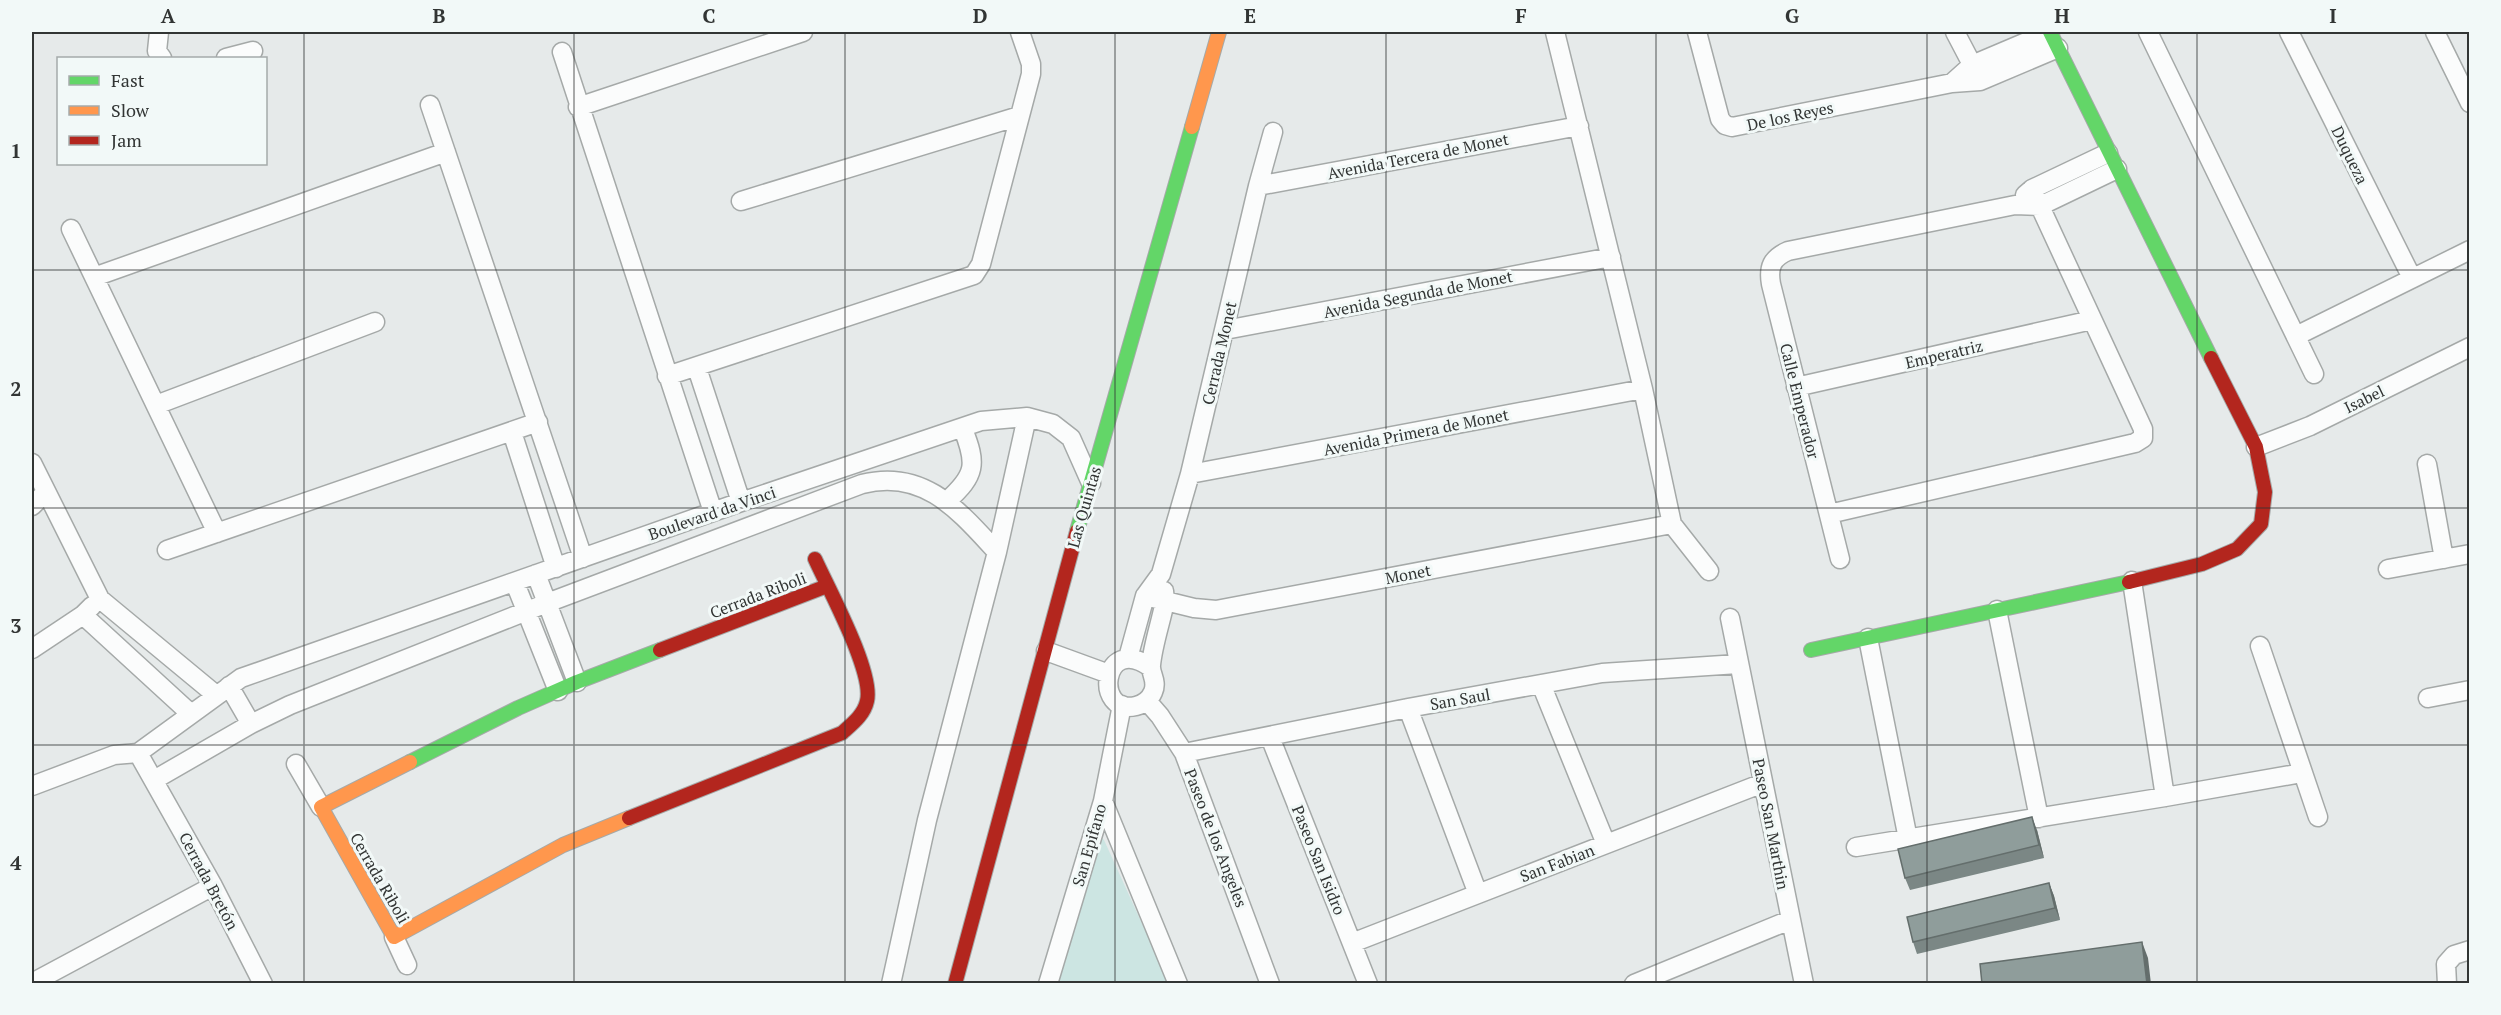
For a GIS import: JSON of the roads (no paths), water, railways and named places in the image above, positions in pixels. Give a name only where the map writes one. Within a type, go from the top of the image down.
[{"type":"street","points":[[159,32],[157,51],[161,57]]},
{"type":"street","points":[[578,107],[803,32]]},
{"type":"street","points":[[667,376],[698,368],[974,274],[981,264],[1032,70],[1020,32]]},
{"type":"street","name":"Las Quintas","points":[[955,984],[1091,483],[1219,32]]},
{"type":"street","points":[[1555,32],[1643,389],[1672,524],[1709,571]]},
{"type":"street","name":"De los Reyes","points":[[1697,32],[1720,119],[1725,125],[1732,127],[1952,83],[2052,37]]},
{"type":"street","points":[[1955,32],[1976,73]]},
{"type":"street","points":[[2148,32],[2314,374]]},
{"type":"street","name":"Duqueza","points":[[2289,32],[2412,278]]},
{"type":"street","points":[[2435,32],[2469,103]]},
{"type":"street","points":[[1811,650],[2202,564],[2237,549],[2261,524],[2265,492],[2256,447],[2052,37]]},
{"type":"street","points":[[230,57],[253,51]]},
{"type":"street","points":[[562,52],[578,107],[713,512]]},
{"type":"street","points":[[430,105],[583,558]]},
{"type":"street","points":[[741,201],[1019,116]]},
{"type":"street","name":"Avenida Tercera de Monet","points":[[1258,186],[1579,126]]},
{"type":"street","name":"Cerrada Monet","points":[[1161,574],[1190,474],[1258,186],[1273,132]]},
{"type":"street","points":[[94,277],[446,152]]},
{"type":"street","points":[[2015,205],[2032,189],[2112,161]]},
{"type":"street","points":[[2015,205],[2040,206],[2112,161]]},
{"type":"street","points":[[1829,514],[2140,442],[2143,438],[2142,429],[2032,189]]},
{"type":"street","name":"Calle Emperador","points":[[1840,559],[1769,271],[1772,262],[1779,254],[1788,250],[2015,205]]},
{"type":"street","points":[[71,229],[218,533]]},
{"type":"street","points":[[2296,336],[2469,250]]},
{"type":"street","name":"Avenida Segunda de Monet","points":[[1225,330],[1611,257]]},
{"type":"street","name":"Emperatriz","points":[[1796,387],[2092,320]]},
{"type":"street","points":[[156,405],[375,322]]},
{"type":"street","name":"Isabel","points":[[2256,447],[2310,426],[2469,347]]},
{"type":"street","points":[[698,368],[741,502]]},
{"type":"street","name":"Avenida Primera de Monet","points":[[1190,474],[1643,389]]},
{"type":"street","points":[[891,984],[930,808],[997,552],[1035,418],[1063,430],[1071,438],[1091,483]]},
{"type":"street","name":"Boulevard da Vinci","points":[[138,753],[223,691],[269,668],[741,502],[963,429],[981,421],[1035,418]]},
{"type":"street","points":[[167,550],[538,422]]},
{"type":"street","points":[[947,501],[970,477],[973,466],[972,453],[963,429]]},
{"type":"street","points":[[512,432],[556,568]]},
{"type":"street","points":[[899,450],[901,480],[927,489],[947,501],[997,552]]},
{"type":"street","points":[[32,463],[100,598],[223,691],[251,724]]},
{"type":"street","points":[[2427,464],[2444,559]]},
{"type":"street","name":"Boulevard da Vinci","points":[[154,780],[251,724],[290,705],[526,611],[862,484],[874,480],[901,480]]},
{"type":"street","points":[[32,506],[46,492]]},
{"type":"street","name":"Monet","points":[[1144,596],[1205,610],[1216,610],[1672,524]]},
{"type":"street","points":[[2388,569],[2469,554]]},
{"type":"street","name":"Cerrada Riboli","points":[[815,559],[860,660],[867,685],[868,698],[855,723],[842,733],[563,845],[394,937],[321,807],[518,708],[577,682],[827,586]]},
{"type":"street","points":[[536,574],[577,682]]},
{"type":"street","points":[[1128,658],[1144,596],[1161,574]]},
{"type":"street","points":[[1150,668],[1165,602],[1161,574]]},
{"type":"street","points":[[2132,581],[2165,798]]},
{"type":"street","points":[[515,583],[558,691]]},
{"type":"street","points":[[32,648],[83,615],[100,598]]},
{"type":"street","points":[[1997,610],[2039,818]]},
{"type":"street","points":[[83,615],[191,714]]},
{"type":"street","name":"Paseo San Marthin","points":[[1730,618],[1804,984]]},
{"type":"street","points":[[1868,638],[1908,839]]},
{"type":"street","points":[[2260,646],[2319,817]]},
{"type":"street","points":[[1046,651],[1108,674]]},
{"type":"street","points":[[1128,658],[1140,660],[1150,668],[1155,679],[1154,690],[1147,701],[1136,706],[1122,705],[1112,698],[1107,686],[1108,674],[1116,663],[1128,658]]},
{"type":"street","name":"San Saul","points":[[1184,753],[1408,708],[1602,673],[1738,664]]},
{"type":"street","points":[[1541,684],[1606,844]]},
{"type":"street","points":[[2428,699],[2469,690]]},
{"type":"street","name":"Paseo de los Angeles","points":[[1147,701],[1160,716],[1184,753],[1270,984]]},
{"type":"street","name":"San Epifano","points":[[1048,984],[1103,801],[1122,705]]},
{"type":"street","points":[[1408,708],[1478,894]]},
{"type":"street","name":"Paseo San Isidro","points":[[1270,737],[1368,984]]},
{"type":"street","points":[[32,786],[114,755],[138,753]]},
{"type":"street","name":"Cerrada Bretón","points":[[138,753],[213,886],[263,984]]},
{"type":"street","points":[[296,764],[321,807]]},
{"type":"street","points":[[1856,847],[2165,798],[2302,773]]},
{"type":"street","name":"San Fabian","points":[[1352,943],[1763,783]]},
{"type":"street","points":[[1103,801],[1178,984]]},
{"type":"street","points":[[32,983],[213,886]]},
{"type":"street","points":[[1634,984],[1790,920]]},
{"type":"street","points":[[394,937],[407,965]]},
{"type":"street","points":[[2447,984],[2446,964],[2454,955],[2465,951]]}]
